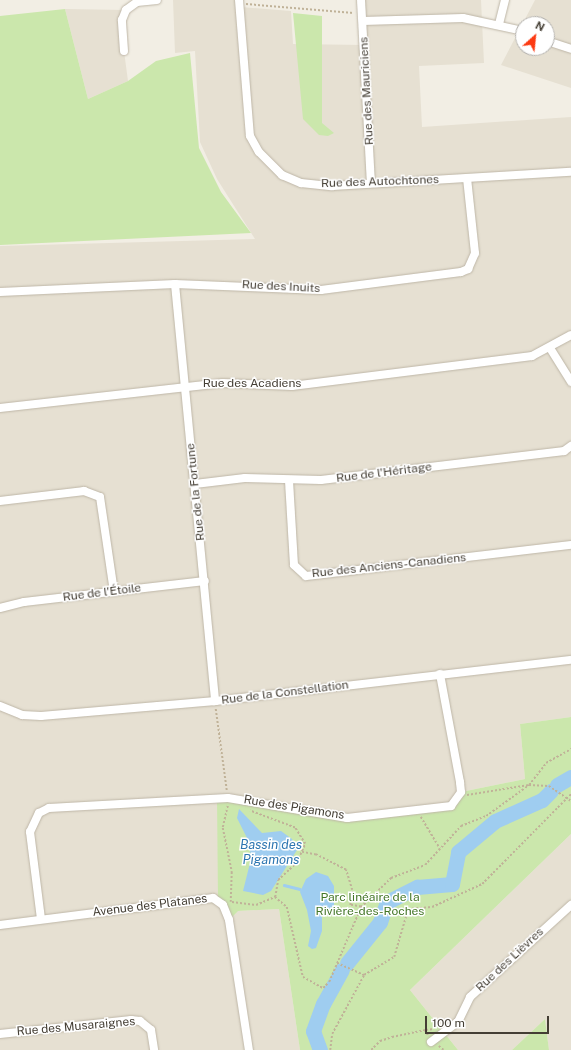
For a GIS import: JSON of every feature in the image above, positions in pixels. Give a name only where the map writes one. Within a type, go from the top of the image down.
[{"type":"street","points":[[124,51],[122,20],[126,10],[138,2],[157,0]]},
{"type":"street","name":"Rue des Autochtones","points":[[241,0],[247,120],[259,152],[282,175],[301,183],[332,186],[571,172]]},
{"type":"street","name":"Rue des Mauriciens","points":[[361,0],[371,183]]},
{"type":"street","points":[[499,24],[505,0]]},
{"type":"street","points":[[363,21],[437,17],[499,24],[515,29]]},
{"type":"street","points":[[555,43],[571,50]]},
{"type":"street","name":"Rue des Inuits","points":[[0,292],[175,284],[321,290],[461,272],[468,269],[475,254],[467,178]]},
{"type":"street","name":"Rue de la Fortune","points":[[175,284],[205,581],[215,701]]},
{"type":"street","name":"Rue des Acadiens","points":[[0,408],[223,382],[292,386],[532,356],[550,348],[571,335]]},
{"type":"street","points":[[550,348],[571,382]]},
{"type":"street","name":"Rue de l'Héritage","points":[[195,484],[245,478],[289,482],[556,452],[571,446]]},
{"type":"street","name":"Rue des Anciens-Canadiens","points":[[289,482],[294,564],[306,576],[571,545]]},
{"type":"street","points":[[0,501],[74,492],[100,497],[114,592]]},
{"type":"street","name":"Rue de l'Étoile","points":[[0,608],[205,581]]},
{"type":"street","name":"Rue de la Constellation","points":[[0,706],[22,715],[41,716],[215,701],[571,660]]},
{"type":"street","points":[[440,674],[460,782],[459,795]]},
{"type":"street","name":"Rue des Pigamons","points":[[41,919],[30,832],[39,814],[49,808],[228,798],[347,818],[451,806],[459,795]]},
{"type":"street","name":"Avenue des Platanes","points":[[0,925],[204,898],[227,903],[249,1050]]},
{"type":"street","name":"Rue des Lièvres","points":[[432,1042],[458,1022],[470,997],[571,905]]},
{"type":"street","name":"Rue des Musaraignes","points":[[0,1034],[132,1020],[140,1021],[151,1030],[154,1050]]},
{"type":"path","points":[[241,0],[246,4],[353,13],[363,21]]},
{"type":"path","points":[[215,701],[228,798],[223,828],[232,872],[227,903],[239,906],[256,905],[275,897]]},
{"type":"path","points":[[275,897],[288,907],[306,980],[323,988],[337,963],[361,907],[391,878],[425,865],[461,826],[486,816],[529,785],[546,763],[571,748]]},
{"type":"path","points":[[459,795],[479,795],[529,785],[549,786],[571,801]]},
{"type":"path","points":[[330,1050],[332,1034],[364,975],[394,957],[408,910],[432,907],[482,884],[565,796],[571,794]]},
{"type":"path","points":[[241,799],[242,805],[252,812],[295,828],[303,836],[302,852],[278,880],[275,897]]},
{"type":"path","points":[[418,810],[440,849]]},
{"type":"path","points":[[302,852],[316,855],[346,870],[352,890],[350,905],[361,907]]},
{"type":"path","points":[[337,963],[364,975]]},
{"type":"path","points":[[371,1050],[380,1041],[425,1030],[432,1042],[444,1050]]},
{"type":"shaded area","points":[[173,0],[239,0],[240,7],[291,11],[293,44],[364,45],[361,0],[481,0],[484,63],[419,66],[422,127],[571,117],[571,717],[520,724],[525,779],[461,792],[456,800],[238,911],[279,909],[300,1050],[0,1050],[0,246],[255,239],[217,179],[200,142],[195,51],[175,53]]},
{"type":"shaded area","points":[[535,0],[571,0],[571,88],[501,65],[515,38],[515,56],[555,56],[555,16],[527,16]]},
{"type":"shaded area","points":[[65,9],[126,10],[124,51],[128,81],[88,99]]},
{"type":"shaded area","points":[[571,834],[571,1050],[549,1050],[545,1019],[512,1050],[458,1050],[410,990]]},
{"type":"green space","points":[[65,9],[88,99],[128,81],[156,61],[190,53],[199,148],[221,192],[251,233],[0,245],[0,16]]},
{"type":"green space","points":[[293,13],[322,16],[322,123],[334,133],[328,136],[319,135],[303,119]]},
{"type":"green space","name":"Parc linéaire de la Rivière-des-Roches","points":[[571,717],[571,834],[410,990],[458,1050],[300,1050],[279,909],[238,911],[229,920],[218,900],[217,798],[347,818],[444,807],[461,792],[525,779],[520,724]]},
{"type":"green space","points":[[545,1019],[549,1050],[512,1050]]},
{"type":"water","name":"Bassin des Pigamons","points":[[239,809],[262,833],[281,831],[292,839],[297,850],[271,891],[263,895],[243,891],[251,859],[249,842],[237,818]]},
{"type":"water","points":[[316,872],[328,876],[334,886],[334,906],[322,913],[322,931],[316,948],[312,949],[308,946],[311,931],[307,910],[300,892],[306,879]]},
{"type":"waterway","points":[[557,785],[571,777]]},
{"type":"waterway","points":[[347,963],[380,922],[387,902],[417,887],[452,884],[458,852],[495,821],[542,800],[551,791]]},
{"type":"waterway","points":[[284,885],[300,889]]},
{"type":"waterway","points":[[320,1050],[313,1031],[323,1004],[342,970]]}]
